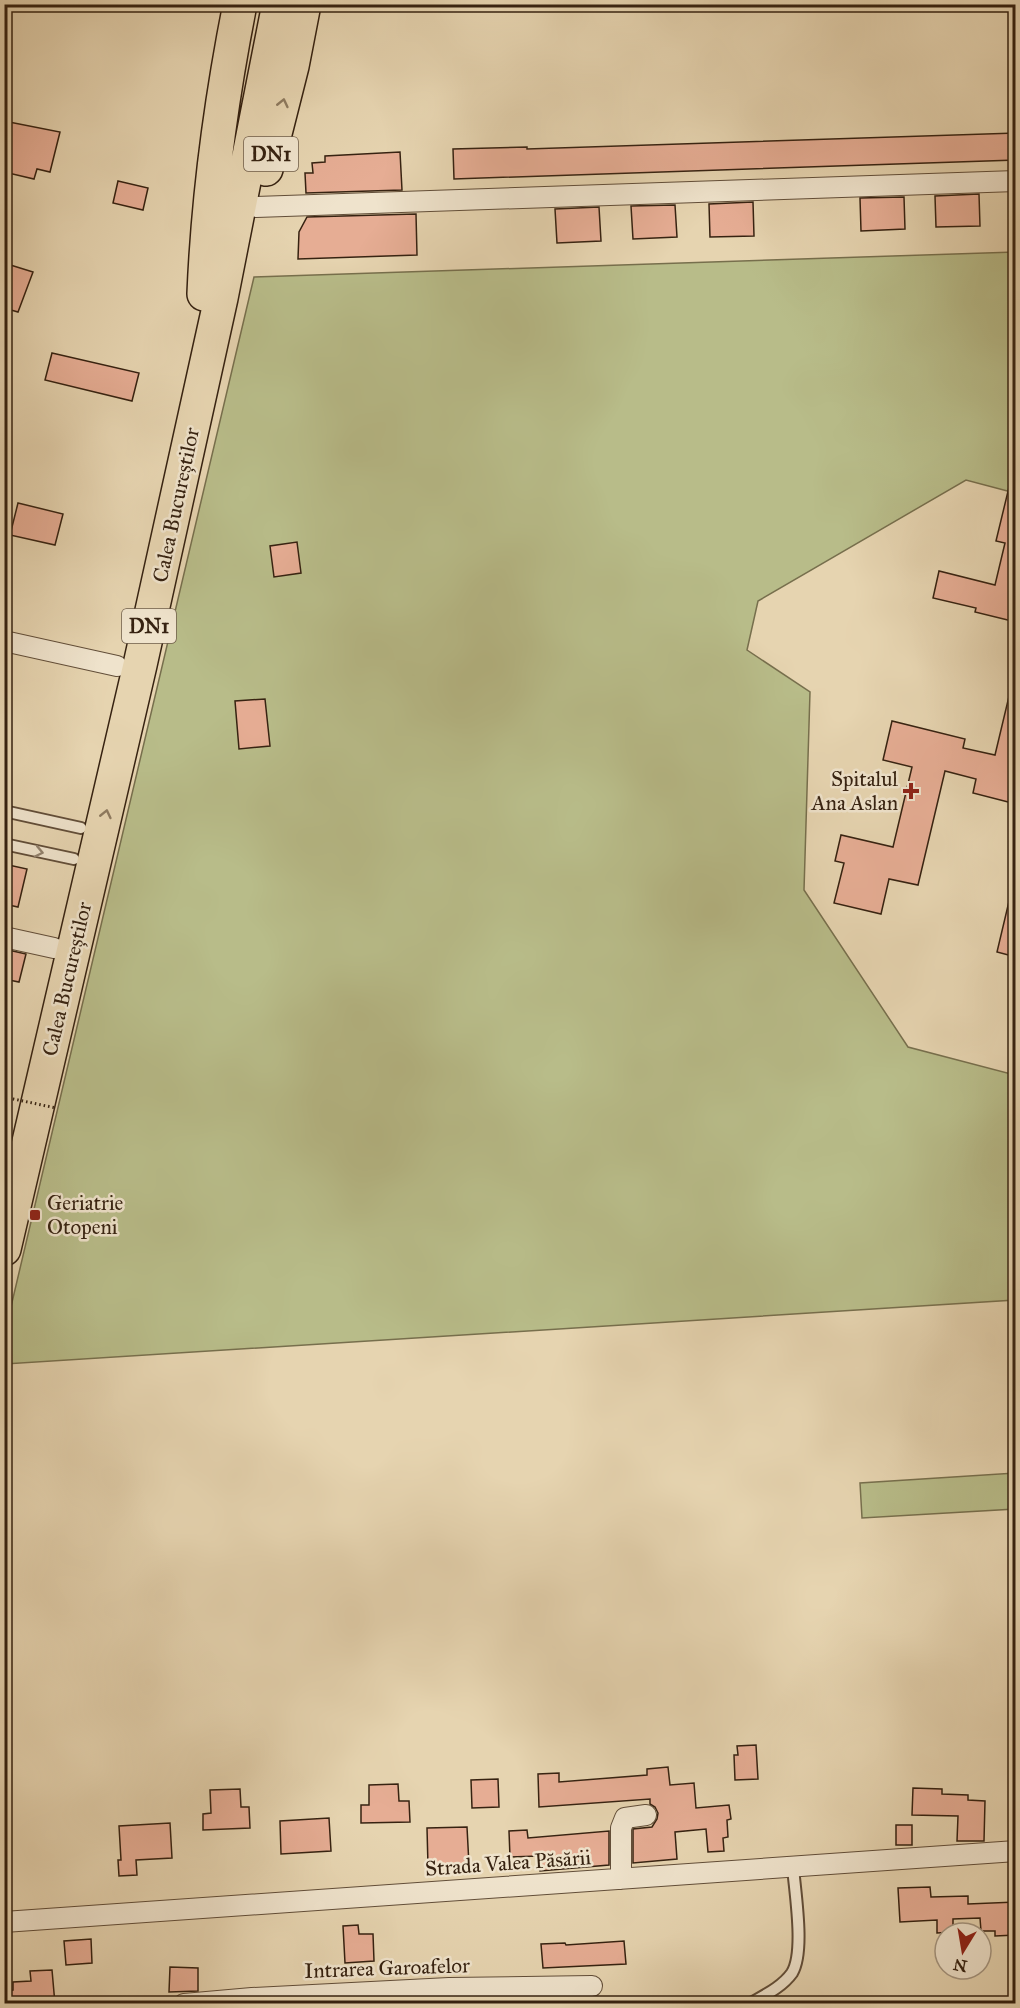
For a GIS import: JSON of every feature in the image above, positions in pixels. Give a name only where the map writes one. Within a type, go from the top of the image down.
[{"type":"highway","name":"DN1","points":[[213,296],[256,207],[276,133],[304,4]]},
{"type":"highway","name":"Calea Bucureștilor","points":[[4,1250],[138,676],[213,296],[261,12]]},
{"type":"highway","name":"Calea Bucureștilor","points":[[4,1167],[117,666],[213,296]]},
{"type":"street","points":[[256,207],[1016,181]]},
{"type":"street","points":[[4,641],[117,666]]},
{"type":"street","points":[[4,937],[54,948]]},
{"type":"street","points":[[621,1879],[621,1828],[625,1818],[646,1815]]},
{"type":"street","name":"Strada Valea Păsării","points":[[4,1922],[1016,1851]]},
{"type":"street","name":"Intrarea Garoafelor","points":[[184,2004],[252,1998],[437,1989],[592,1986]]},
{"type":"lane","points":[[4,811],[81,828]]},
{"type":"lane","points":[[4,844],[74,859]]},
{"type":"lane","points":[[751,2003],[777,1988],[792,1972],[799,1952],[793,1867]]},
{"type":"path","points":[[4,1097],[56,1108]]},
{"type":"green space","points":[[1015,252],[1015,493],[966,480],[758,601],[747,650],[810,692],[804,890],[908,1047],[1015,1075],[1015,1300],[5,1364],[5,1332],[254,277]]},
{"type":"green space","points":[[1015,1473],[1015,1509],[862,1518],[860,1483]]},
{"type":"building","points":[[4,121],[60,132],[50,172],[37,169],[34,179],[4,172]]},
{"type":"building","points":[[1016,133],[1016,160],[454,179],[453,149],[527,147],[527,149]]},
{"type":"building","points":[[400,152],[402,190],[306,193],[305,173],[313,173],[312,163],[325,162],[325,156]]},
{"type":"building","points":[[118,181],[148,188],[143,210],[113,203]]},
{"type":"building","points":[[979,194],[980,226],[936,227],[935,196]]},
{"type":"building","points":[[904,197],[905,229],[861,231],[860,198]]},
{"type":"building","points":[[753,202],[754,236],[710,237],[709,204]]},
{"type":"building","points":[[675,205],[677,237],[633,239],[631,206]]},
{"type":"building","points":[[599,207],[601,241],[557,243],[555,209]]},
{"type":"building","points":[[416,214],[417,255],[298,259],[299,232],[307,217]]},
{"type":"building","points":[[4,263],[33,272],[18,312],[4,308]]},
{"type":"building","points":[[52,353],[139,373],[132,401],[45,380]]},
{"type":"building","points":[[1010,483],[1016,483],[1016,622],[975,612],[976,608],[933,598],[939,571],[995,585],[1005,543],[996,541]]},
{"type":"building","points":[[18,503],[63,514],[55,545],[10,535]]},
{"type":"building","points":[[297,542],[301,573],[274,577],[270,546]]},
{"type":"building","points":[[1010,692],[1016,693],[1016,804],[973,793],[976,779],[945,771],[918,885],[889,879],[881,914],[834,903],[844,863],[835,861],[841,835],[893,847],[912,767],[883,760],[892,721],[965,739],[963,748],[995,755]]},
{"type":"building","points":[[265,699],[270,746],[239,749],[235,701]]},
{"type":"building","points":[[4,864],[27,869],[18,907],[4,904]]},
{"type":"building","points":[[1010,897],[1016,898],[1016,957],[997,952]]},
{"type":"building","points":[[4,949],[26,954],[19,982],[4,979]]},
{"type":"building","points":[[756,1745],[758,1779],[735,1780],[734,1755],[738,1755],[737,1746]]},
{"type":"building","points":[[668,1767],[670,1785],[694,1783],[696,1808],[729,1805],[731,1819],[727,1820],[728,1837],[723,1838],[724,1851],[708,1852],[706,1829],[675,1832],[677,1859],[633,1863],[633,1829],[652,1827],[657,1819],[658,1813],[650,1804],[650,1799],[539,1807],[538,1774],[559,1773],[559,1782],[647,1775],[647,1769]]},
{"type":"building","points":[[498,1779],[499,1807],[472,1808],[471,1780]]},
{"type":"building","points":[[398,1784],[399,1801],[409,1801],[410,1822],[361,1823],[361,1805],[369,1805],[369,1785]]},
{"type":"building","points":[[913,1788],[942,1789],[942,1794],[968,1795],[968,1800],[985,1801],[984,1841],[957,1841],[958,1816],[912,1815]]},
{"type":"building","points":[[240,1789],[241,1807],[249,1807],[250,1828],[203,1830],[203,1814],[211,1813],[210,1790]]},
{"type":"building","points":[[329,1818],[331,1851],[281,1854],[280,1821]]},
{"type":"building","points":[[170,1823],[172,1858],[136,1860],[137,1875],[119,1876],[118,1860],[121,1860],[119,1826]]},
{"type":"building","points":[[896,1825],[912,1825],[912,1845],[896,1845]]},
{"type":"building","points":[[467,1827],[469,1865],[428,1866],[427,1828]]},
{"type":"building","points":[[527,1830],[528,1838],[609,1831],[609,1865],[540,1871],[538,1856],[510,1857],[509,1831]]},
{"type":"building","points":[[930,1887],[931,1897],[968,1896],[968,1904],[1016,1902],[1016,1935],[995,1936],[993,1921],[980,1921],[980,1918],[900,1922],[898,1888]]},
{"type":"building","points":[[358,1925],[359,1934],[373,1934],[374,1961],[345,1963],[343,1926]]},
{"type":"building","points":[[91,1939],[92,1963],[66,1965],[64,1941]]},
{"type":"building","points":[[624,1941],[626,1964],[543,1968],[541,1944],[565,1943],[566,1945]]},
{"type":"building","points":[[170,1967],[198,1968],[198,1991],[169,1992]]},
{"type":"building","points":[[52,1970],[55,2004],[4,2004],[4,1991],[13,1990],[13,1982],[31,1981],[30,1971]]},
{"type":"place","name":"Spitalul Ana Aslan","points":[[911,791]]},
{"type":"place","name":"Geriatrie Otopeni","points":[[35,1215]]}]
